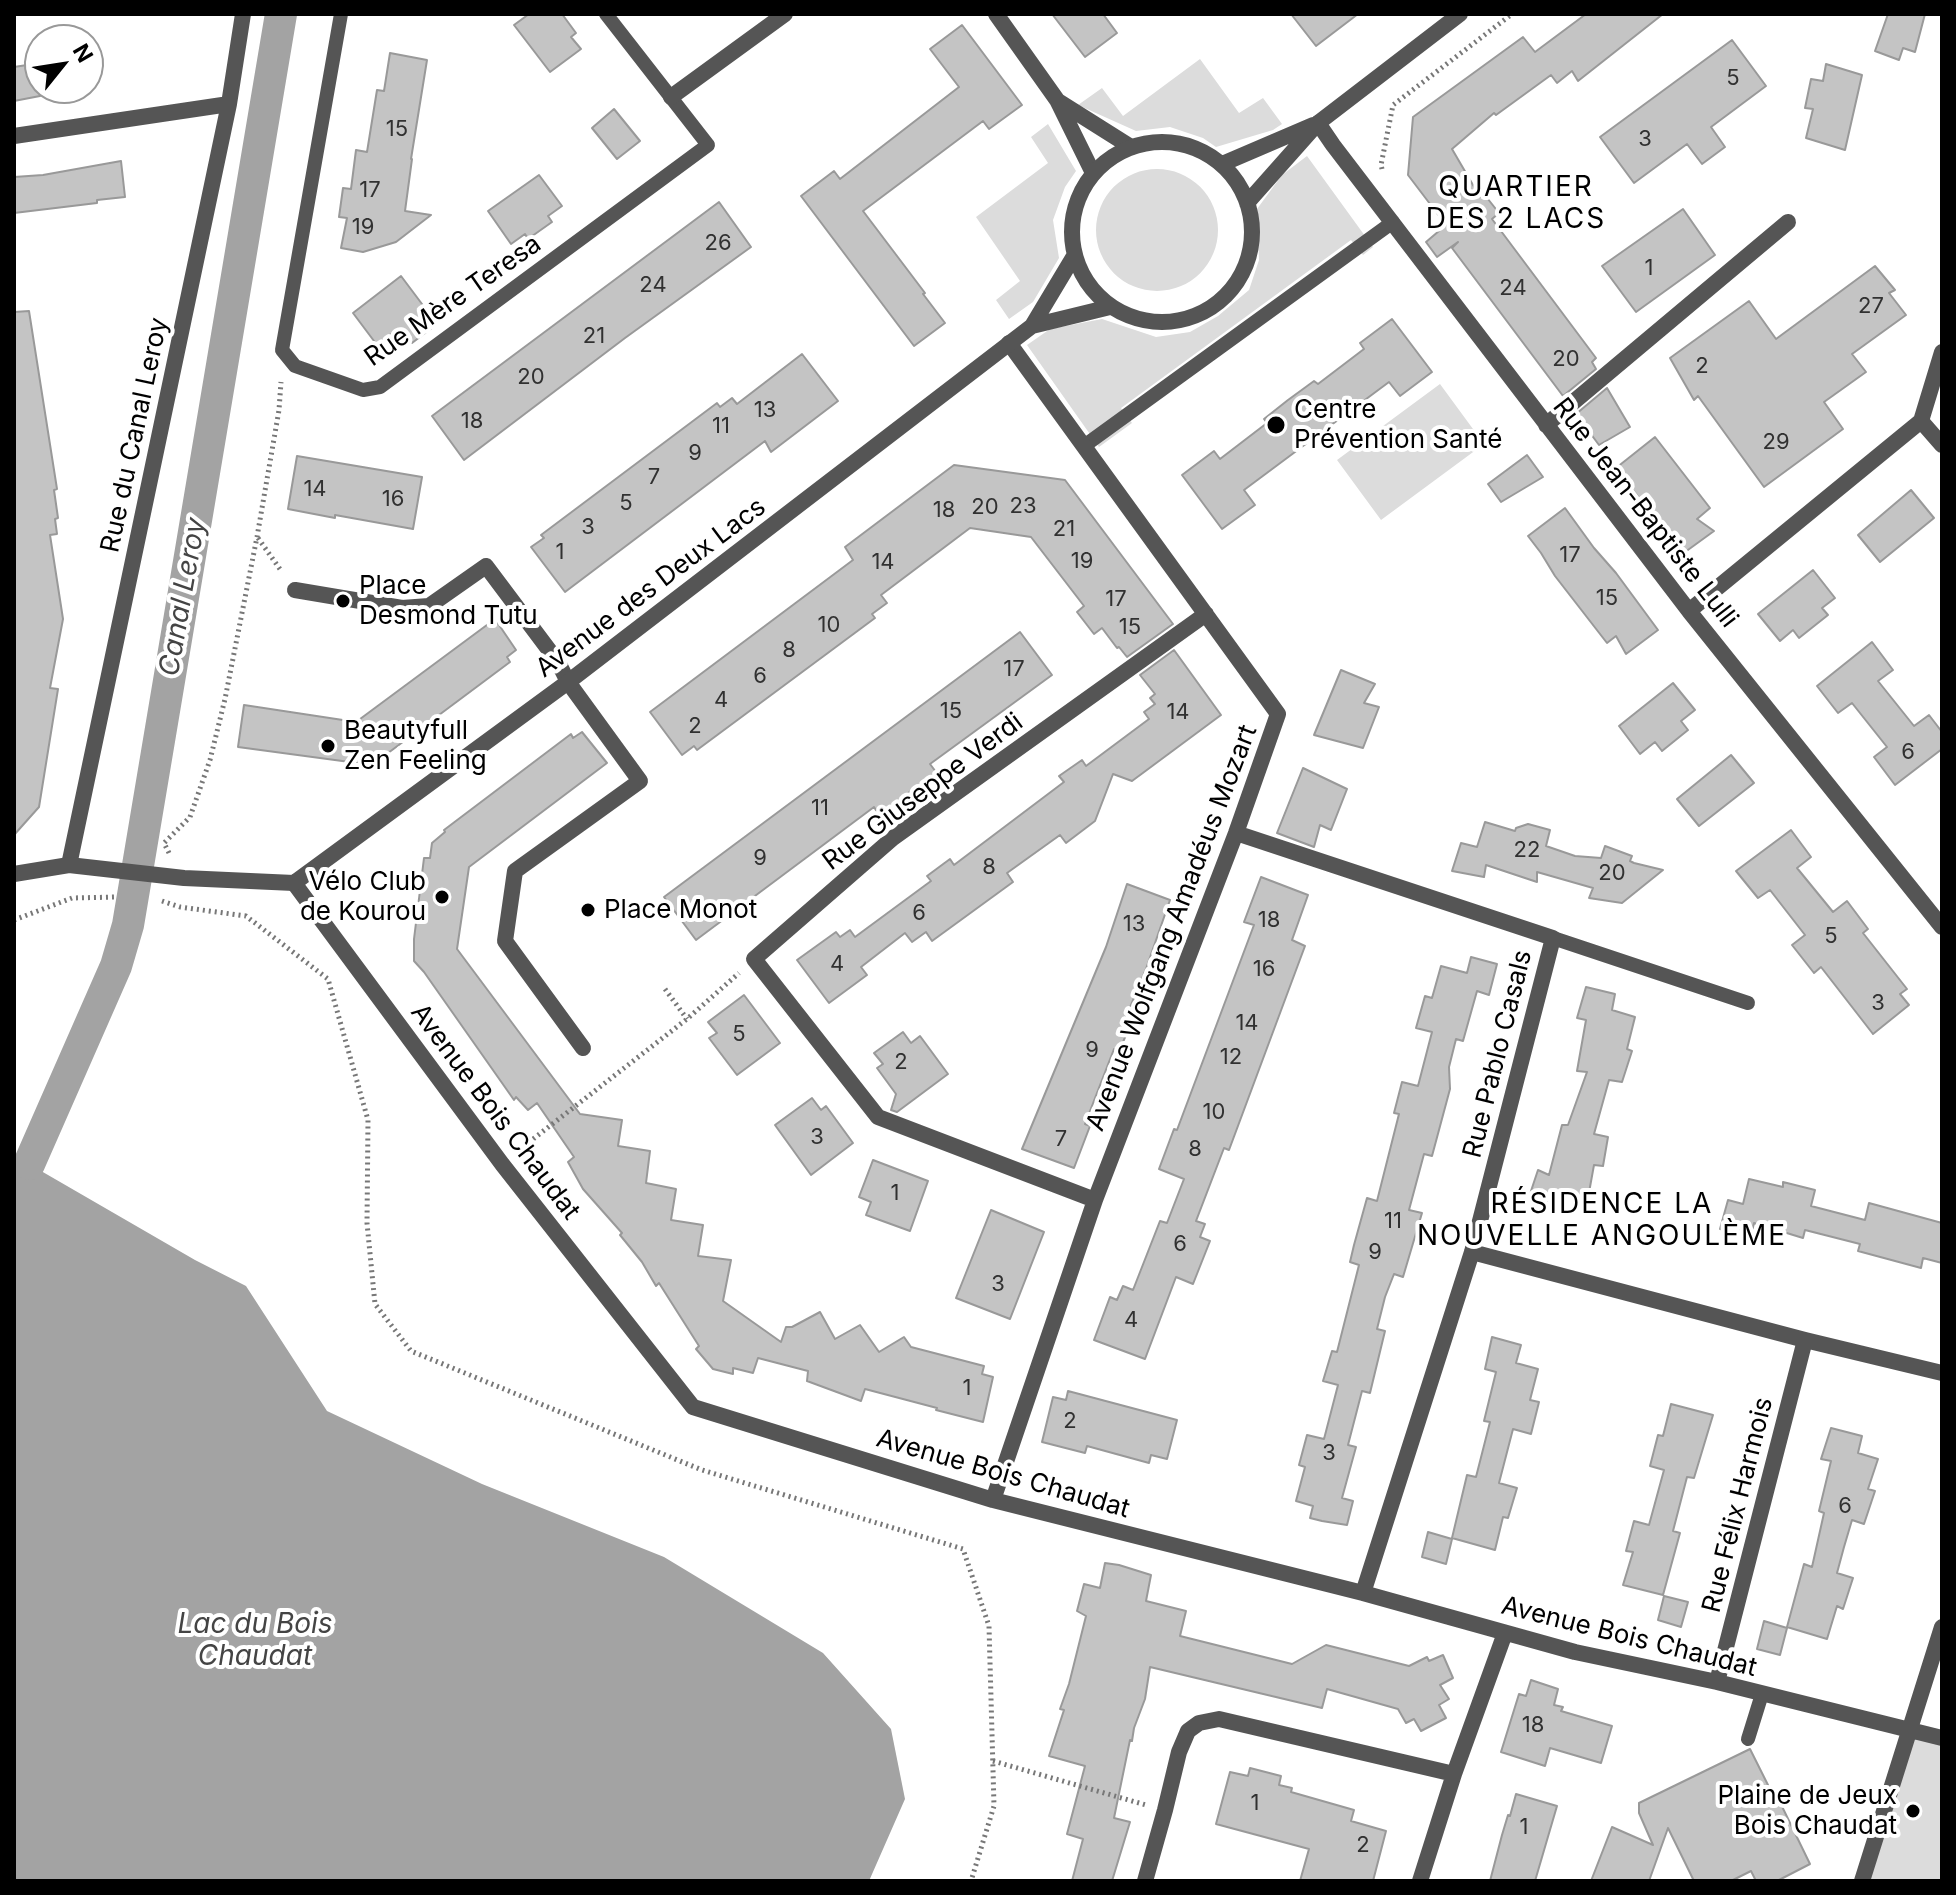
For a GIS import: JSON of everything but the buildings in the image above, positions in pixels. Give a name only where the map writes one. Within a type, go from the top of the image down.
[{"type":"street","name":"Rue du Canal Leroy","points":[[69,865],[229,104],[243,14]]},
{"type":"street","points":[[671,97],[785,14]]},
{"type":"street","points":[[996,14],[1057,100],[1093,173]]},
{"type":"street","points":[[1247,203],[1318,123],[1460,14]]},
{"type":"street","points":[[1057,100],[1131,147]]},
{"type":"street","points":[[14,136],[229,104]]},
{"type":"street","points":[[1222,164],[1318,123]]},
{"type":"street","name":"Rue Jean-Baptiste Lulli","points":[[1318,123],[1689,611],[1942,927]]},
{"type":"street","points":[[1155,142],[1179,143],[1201,151],[1222,164],[1247,203],[1252,231],[1249,259],[1237,285],[1216,305],[1191,318],[1164,324],[1135,319],[1110,307],[1088,285],[1074,256],[1071,227],[1077,198],[1093,173],[1110,157],[1131,147],[1155,142]]},
{"type":"street","points":[[1546,425],[1788,222]]},
{"type":"street","name":"Avenue des Deux Lacs","points":[[294,883],[568,682],[1032,326],[1074,256]]},
{"type":"street","name":"Avenue des Deux Lacs","points":[[1032,326],[1110,307]]},
{"type":"street","name":"Avenue Wolfgang Amadéus Mozart","points":[[993,1500],[1095,1200],[1236,833],[1278,714],[1009,343]]},
{"type":"street","points":[[1689,611],[1921,421],[1942,352]]},
{"type":"street","points":[[1921,421],[1942,445]]},
{"type":"street","points":[[295,590],[402,608],[429,606],[486,566],[558,662],[568,682],[640,781],[515,871],[505,941],[583,1048]]},
{"type":"street","name":"Rue Giuseppe Verdi","points":[[754,959],[893,838],[1206,614]]},
{"type":"street","name":"Rue Pablo Casals","points":[[1236,833],[1553,938],[1472,1252],[1363,1593]]},
{"type":"street","points":[[14,874],[69,865],[184,878],[294,883]]},
{"type":"street","name":"Avenue Bois Chaudat","points":[[294,883],[502,1164],[693,1407],[993,1500],[1363,1593],[1575,1652],[1717,1682],[1942,1738]]},
{"type":"street","points":[[754,959],[878,1117],[1095,1200]]},
{"type":"street","points":[[1472,1252],[1942,1373]]},
{"type":"street","name":"Rue Félix Harmois","points":[[1717,1682],[1805,1340]]},
{"type":"street","points":[[1862,1881],[1942,1627]]},
{"type":"street","points":[[1420,1881],[1454,1774],[1505,1633]]},
{"type":"street","points":[[1145,1881],[1179,1752],[1188,1731],[1199,1723],[1219,1719],[1454,1774]]},
{"type":"lane","points":[[282,350],[341,14]]},
{"type":"lane","name":"Rue Mère Teresa","points":[[282,350],[295,366],[363,390],[380,387],[708,145],[606,14]]},
{"type":"lane","points":[[1084,446],[1393,222]]},
{"type":"lane","points":[[1553,938],[1748,1003]]},
{"type":"lane","points":[[1748,1739],[1762,1694]]},
{"type":"path","points":[[1384,179],[1381,165],[1393,105],[1512,14]]},
{"type":"path","points":[[184,878],[164,843],[190,817],[210,760],[225,699],[279,410],[282,350]]},
{"type":"path","points":[[257,537],[295,590]]},
{"type":"path","points":[[14,920],[72,898],[130,896]]},
{"type":"path","points":[[156,899],[180,907],[246,916],[328,979],[368,1120],[367,1223],[375,1304],[411,1351],[702,1470],[963,1549],[989,1626],[993,1761],[994,1806],[971,1881]]},
{"type":"path","points":[[502,1164],[687,1019],[754,959]]},
{"type":"path","points":[[665,989],[687,1019]]},
{"type":"path","points":[[993,1761],[1165,1810]]},
{"type":"shaded area","points":[[1200,59],[1239,113],[1263,98],[1282,124],[1273,130],[1216,147],[1203,138],[1170,127],[1136,131],[1078,105],[1102,88],[1123,116]]},
{"type":"shaded area","points":[[1048,124],[1076,171],[1065,187],[1053,220],[1059,258],[1033,302],[1009,319],[996,300],[1020,281],[976,217],[1048,163],[1031,137]]},
{"type":"shaded area","points":[[1307,156],[1373,247],[1363,255],[1351,240],[1121,408],[1132,423],[1099,447],[1027,345],[1050,329],[1102,319],[1156,337],[1190,332],[1218,316],[1249,290],[1259,260],[1257,209],[1282,175]]},
{"type":"shaded area","points":[[1157,169],[1180,174],[1200,187],[1213,207],[1218,230],[1213,253],[1200,273],[1180,286],[1157,291],[1134,286],[1114,273],[1101,253],[1096,230],[1101,207],[1114,187],[1134,174]]},
{"type":"shaded area","points":[[1440,384],[1484,444],[1381,520],[1337,460]]},
{"type":"shaded area","name":"Plaine de Jeux Bois Chaudat","points":[[1909,1728],[1942,1738],[1942,1881],[1862,1881]]},
{"type":"water","name":"Lac du Bois Chaudat","points":[[14,1153],[195,1260],[246,1286],[327,1411],[482,1484],[664,1557],[823,1653],[891,1729],[905,1799],[869,1881],[14,1881]]},
{"type":"waterway","name":"Canal Leroy","points":[[29,1164],[116,966],[128,925],[281,14]]},
{"type":"place","name":"Centre Prévention Santé","points":[[1276,425]]},
{"type":"place","name":"Place Desmond Tutu","points":[[343,601]]},
{"type":"place","name":"Beautyfull Zen Feeling","points":[[328,746]]},
{"type":"place","name":"Vélo Club de Kourou","points":[[442,897]]},
{"type":"place","name":"Place Monot","points":[[588,910]]},
{"type":"place","name":"Plaine de Jeux Bois Chaudat","points":[[1913,1811]]},
{"type":"district","name":"QUARTIER DES 2 LACS","points":[[1516,204]]},
{"type":"district","name":"RÉSIDENCE LA NOUVELLE ANGOULÈME","points":[[1602,1221]]}]
